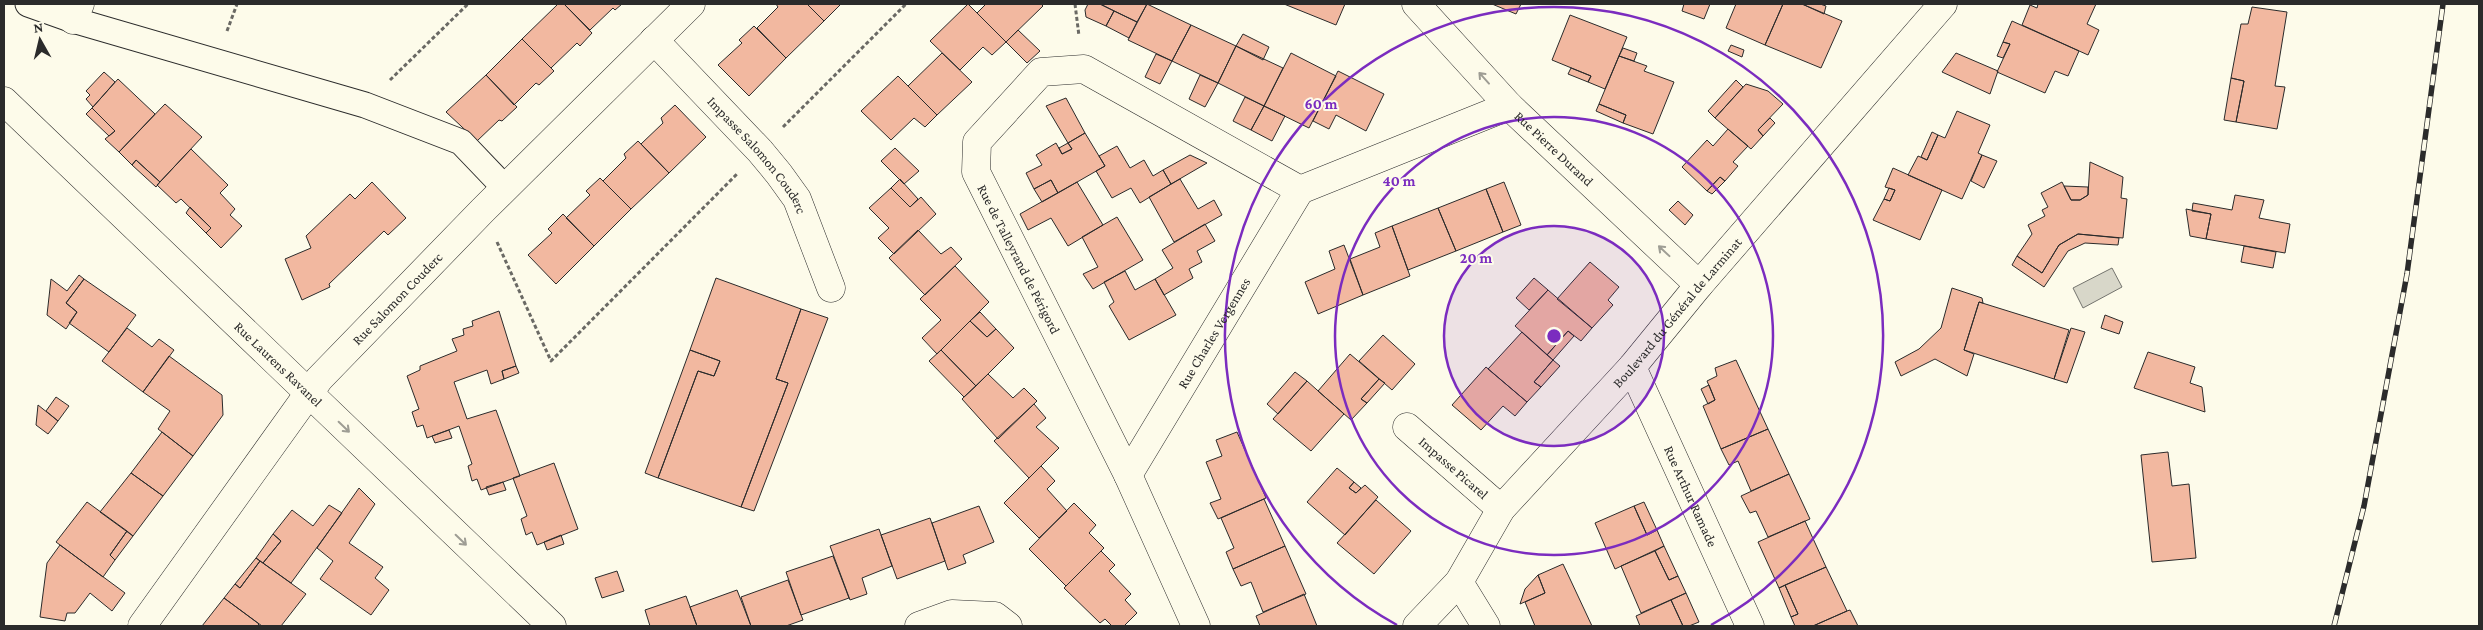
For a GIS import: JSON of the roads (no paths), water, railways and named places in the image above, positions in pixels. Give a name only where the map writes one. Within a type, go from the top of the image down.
[{"type":"street","points":[[28,4],[76,12],[365,105],[461,142],[506,188]]},
{"type":"street","name":"Rue Salomon Couderc","points":[[142,626],[319,379],[483,210],[691,4]]},
{"type":"street","name":"Rue Pierre Durand","points":[[1416,4],[1509,106],[1699,285]]},
{"type":"street","name":"Boulevard du Général de Larminat","points":[[1418,626],[1459,582],[1501,509],[1632,367],[1699,285],[1940,4]]},
{"type":"street","name":"Impasse Salomon Couderc","points":[[654,40],[760,150],[797,200],[831,288]]},
{"type":"street","name":"Rue de Talleyrand de Périgord","points":[[1196,626],[1128,476],[976,172],[977,142],[1041,72],[1084,69],[1300,190]]},
{"type":"street","name":"Rue Laurens Ravanel","points":[[4,101],[552,626]]},
{"type":"street","points":[[1300,190],[1509,106]]},
{"type":"street","name":"Rue Charles Vergennes","points":[[1128,476],[1300,190]]},
{"type":"street","name":"Rue Arthur Ramade","points":[[1632,367],[1750,626]]},
{"type":"street","name":"Impasse Picarel","points":[[1407,427],[1501,509]]},
{"type":"street","points":[[1459,582],[1486,626]]},
{"type":"street","points":[[919,626],[952,614],[995,616],[1008,626]]},
{"type":"railway","points":[[2334,626],[2364,506],[2407,274],[2443,4]]}]
